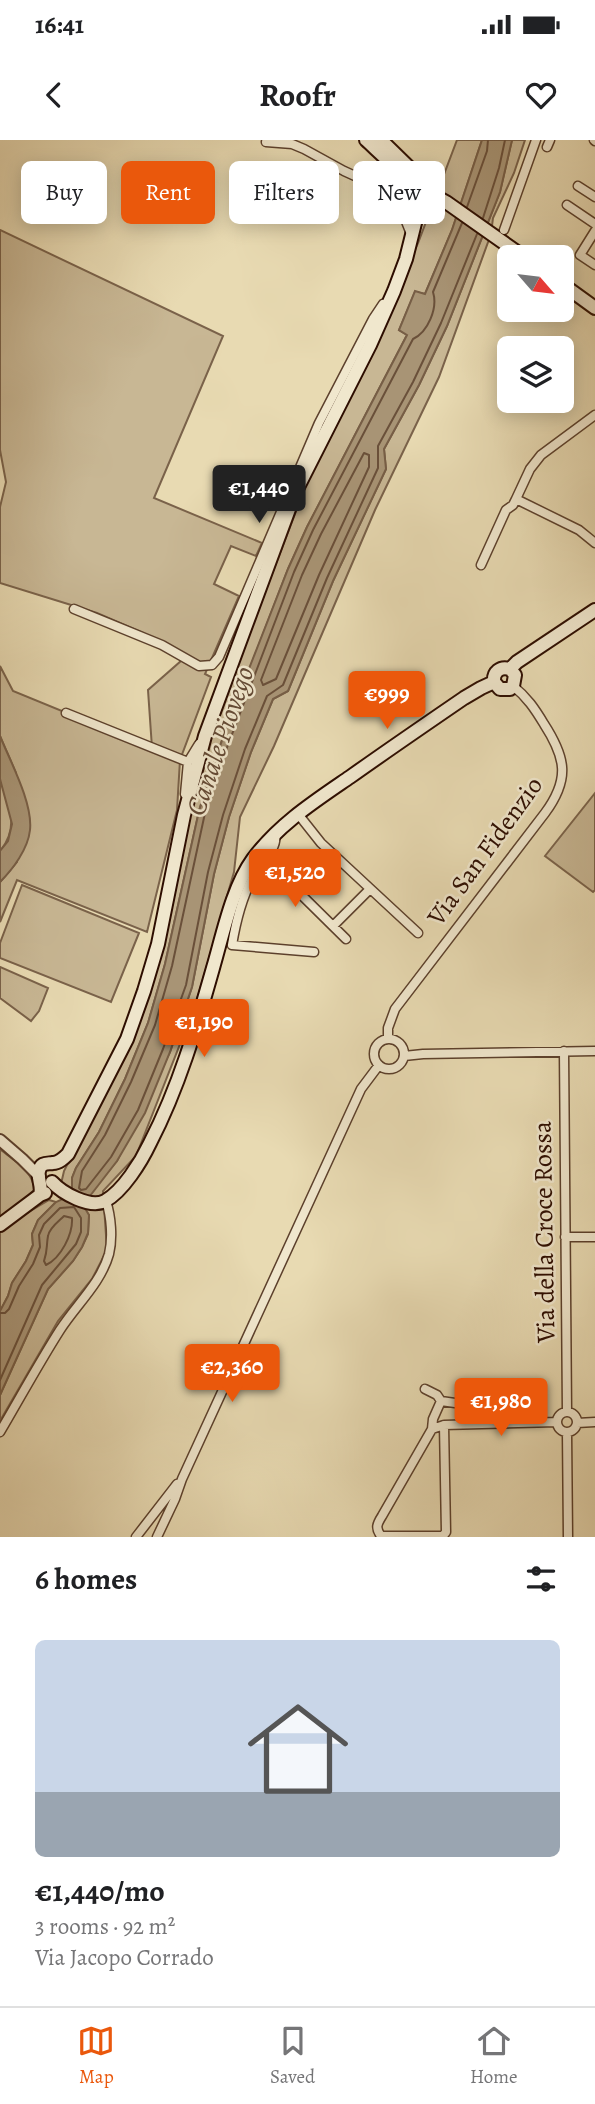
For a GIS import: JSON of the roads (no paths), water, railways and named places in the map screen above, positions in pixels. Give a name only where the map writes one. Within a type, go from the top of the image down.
[{"type":"main road","points":[[366,140],[388,161]]},
{"type":"main road","points":[[381,140],[402,161]]},
{"type":"main road","points":[[445,201],[501,234],[512,245]]},
{"type":"main road","points":[[0,1225],[68,1154],[127,1039],[158,944],[184,815],[205,736],[295,493],[370,345],[394,291],[412,236],[413,224]]},
{"type":"main road","points":[[574,293],[595,308]]},
{"type":"main road","points":[[510,669],[595,610]]},
{"type":"main road","points":[[510,669],[515,675],[513,686],[510,689],[500,689],[494,682],[494,676],[498,670],[510,669]]},
{"type":"main road","points":[[45,1179],[66,1193],[87,1202],[98,1203],[106,1201],[135,1169],[163,1119],[187,1058],[240,883],[258,852],[278,829],[464,698],[494,682]]},
{"type":"street","points":[[501,234],[536,140]]},
{"type":"street","points":[[266,142],[292,144],[353,175]]},
{"type":"street","points":[[578,186],[595,197]]},
{"type":"street","points":[[567,205],[595,224]]},
{"type":"street","points":[[407,224],[412,236]]},
{"type":"street","points":[[595,231],[580,255],[595,265]]},
{"type":"street","points":[[74,609],[162,645],[199,666],[212,665],[219,657],[319,423],[373,318],[394,291]]},
{"type":"street","points":[[481,565],[506,510],[513,505],[530,469],[541,455],[595,415]]},
{"type":"street","points":[[516,499],[579,530],[595,543]]},
{"type":"street","points":[[585,535],[595,553]]},
{"type":"street","name":"Via San Fidenzio","points":[[379,1065],[374,1057],[375,1046],[388,1038],[388,1028],[395,1009],[545,813],[560,788],[562,758],[557,746],[529,701],[513,686]]},
{"type":"street","points":[[66,713],[188,762]]},
{"type":"street","points":[[184,815],[188,762],[205,736]]},
{"type":"street","points":[[298,814],[321,843],[418,933]]},
{"type":"street","points":[[275,835],[275,845],[249,888],[232,945],[314,952]]},
{"type":"street","points":[[265,859],[346,939]]},
{"type":"street","points":[[333,926],[370,889]]},
{"type":"street","points":[[157,1537],[360,1089],[379,1065],[383,1068],[394,1068],[402,1061],[404,1056],[400,1043],[388,1038]]},
{"type":"street","name":"Via della Croce Rossa","points":[[564,1051],[567,1412]]},
{"type":"street","points":[[404,1056],[595,1051]]},
{"type":"street","points":[[0,1140],[22,1159],[32,1163],[45,1179]]},
{"type":"street","points":[[0,1432],[61,1329],[104,1267],[110,1252],[111,1238],[106,1201]]},
{"type":"street","points":[[565,1237],[595,1237]]},
{"type":"street","points":[[425,1389],[437,1395],[441,1401],[461,1404]]},
{"type":"street","points":[[441,1401],[433,1419],[432,1429],[377,1525],[381,1536],[443,1536],[446,1532],[444,1425]]},
{"type":"street","points":[[567,1412],[574,1415],[576,1423],[572,1430],[567,1432],[560,1429],[557,1422],[559,1416],[567,1412]]},
{"type":"street","points":[[432,1429],[444,1425],[557,1422]]},
{"type":"street","points":[[576,1423],[595,1422]]},
{"type":"street","points":[[567,1432],[568,1537]]},
{"type":"street","points":[[136,1537],[181,1479]]},
{"type":"water","points":[[482,140],[512,140],[500,192],[447,326],[384,449],[386,469],[333,581],[288,691],[273,699],[251,752],[229,817],[214,874],[192,987],[170,1052],[145,1113],[117,1161],[83,1205],[89,1215],[88,1233],[82,1247],[48,1289],[0,1395],[0,1311],[33,1245],[32,1234],[38,1220],[72,1189],[76,1168],[99,1132],[125,1079],[148,1023],[165,964],[199,811],[227,725],[307,527],[407,335],[399,330],[415,291],[425,294],[452,230]]},
{"type":"water","points":[[0,736],[28,807],[30,830],[19,858],[0,882],[0,851],[8,841],[12,824],[0,779]]},
{"type":"water label","name":"Canale Piovego","points":[[220,741]]}]
